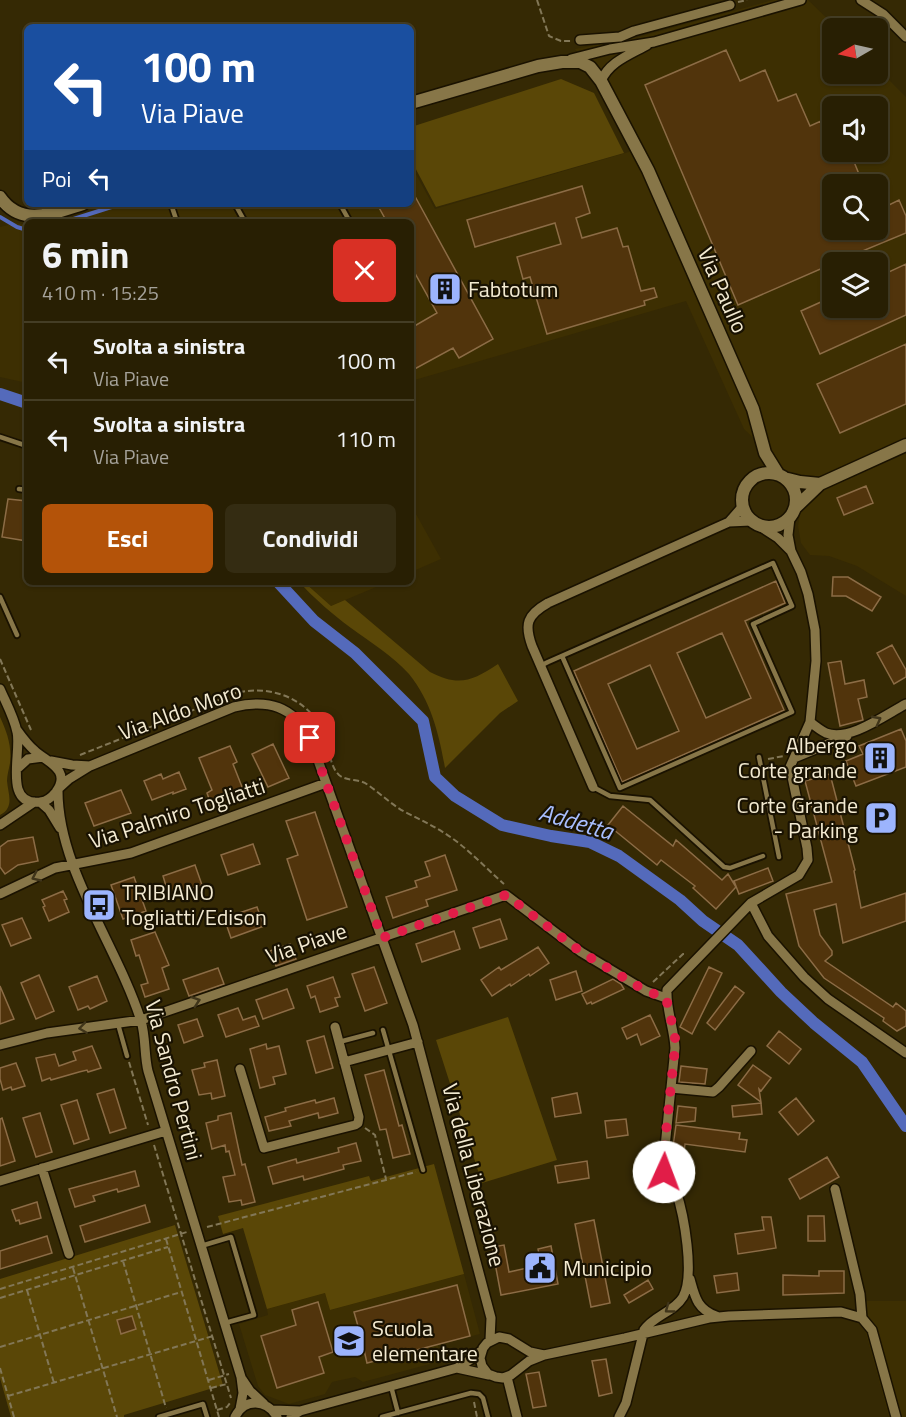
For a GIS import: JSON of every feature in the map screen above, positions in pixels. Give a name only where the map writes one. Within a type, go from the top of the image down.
[{"type":"street","points":[[414,102],[538,66],[616,48],[654,42],[801,0]]},
{"type":"street","points":[[861,0],[883,14],[906,37]]},
{"type":"street","points":[[580,40],[620,37],[634,31],[730,5]]},
{"type":"street","points":[[616,48],[620,37]]},
{"type":"street","points":[[562,62],[580,62],[590,67],[601,81],[605,72],[621,59],[654,42]]},
{"type":"street","name":"Via Paullo","points":[[601,81],[640,156],[753,409],[768,458],[796,492],[788,535],[790,550]]},
{"type":"street","points":[[0,197],[15,212],[35,217],[74,207]]},
{"type":"street","name":"Via Paullo","points":[[762,444],[754,476],[744,489],[742,506],[755,523],[778,538],[790,550],[801,572],[808,594],[815,630],[816,661],[810,722],[794,758]]},
{"type":"street","points":[[729,522],[755,523],[775,527],[793,513],[820,484],[906,445]]},
{"type":"street","points":[[754,476],[762,473],[820,484]]},
{"type":"street","points":[[593,787],[540,666],[527,632],[528,621],[535,611],[729,522],[742,506]]},
{"type":"street","points":[[0,689],[17,730],[19,744],[15,779],[17,790],[24,797],[37,802]]},
{"type":"street","name":"Via Aldo Moro","points":[[90,766],[234,707],[259,703],[284,710],[295,716],[304,726],[382,938]]},
{"type":"street","points":[[719,1317],[705,1312],[700,1306],[690,1278],[684,1223],[675,1187],[664,1172],[675,1036],[666,998],[667,990],[751,903],[799,875],[808,860],[791,779],[790,767],[794,758],[850,734],[906,704]]},
{"type":"street","points":[[810,722],[833,735],[850,734]]},
{"type":"street","points":[[17,730],[30,746],[59,773],[58,789]]},
{"type":"street","points":[[17,770],[28,759],[46,759],[65,764],[90,766]]},
{"type":"street","points":[[0,825],[37,802],[49,799],[58,789],[90,766]]},
{"type":"street","name":"Via Palmiro Togliatti","points":[[0,894],[56,868],[131,854],[326,783]]},
{"type":"street","name":"Via Sandro Pertini","points":[[58,789],[62,833]]},
{"type":"street","name":"Via Sandro Pertini","points":[[37,802],[49,810],[62,833],[141,1020],[148,1071],[241,1377],[243,1393],[238,1413]]},
{"type":"street","name":"Via Piave","points":[[0,1045],[47,1033],[141,1020],[506,895],[581,952],[646,991],[666,998]]},
{"type":"street","points":[[751,903],[768,936],[804,977],[828,999],[906,1053]]},
{"type":"street","name":"Via della Liberazione","points":[[382,938],[418,1042],[491,1318],[490,1340]]},
{"type":"street","points":[[240,1069],[264,1148],[358,1123],[359,1117],[335,1027]]},
{"type":"street","points":[[344,1062],[418,1042]]},
{"type":"street","points":[[671,1088],[713,1092],[751,1051]]},
{"type":"street","points":[[0,1181],[166,1131]]},
{"type":"street","points":[[42,1168],[69,1254]]},
{"type":"street","points":[[835,1190],[860,1294],[862,1318]]},
{"type":"street","points":[[619,1417],[626,1403],[642,1335],[648,1324],[682,1299],[690,1278]]},
{"type":"street","points":[[457,1368],[499,1378],[507,1377],[529,1361],[544,1355],[719,1317],[841,1312],[862,1318],[872,1330],[896,1417]]},
{"type":"street","name":"Via della Liberazione","points":[[491,1318],[506,1338]]},
{"type":"street","points":[[275,1414],[300,1411],[457,1368],[473,1359],[490,1340],[496,1337],[506,1338],[530,1352],[544,1355]]},
{"type":"street","points":[[516,1344],[522,1357],[518,1370]]},
{"type":"street","points":[[482,1350],[481,1363],[490,1375]]},
{"type":"street","name":"Via Sandro Pertini","points":[[241,1377],[250,1391],[275,1414]]},
{"type":"street","points":[[507,1377],[517,1417]]},
{"type":"street","points":[[238,1413],[251,1403],[264,1404]]},
{"type":"street","points":[[291,1417],[300,1411]]},
{"type":"lane","points":[[0,437],[24,445]]},
{"type":"lane","points":[[20,489],[24,490]]},
{"type":"lane","points":[[540,666],[562,656],[773,563],[792,606],[753,624],[792,712],[620,789],[562,656]]},
{"type":"lane","points":[[0,597],[17,635]]},
{"type":"lane","points":[[760,759],[779,857]]},
{"type":"lane","points":[[593,787],[610,796],[650,800],[724,867],[730,868],[763,856]]},
{"type":"lane","points":[[117,1023],[127,1056]]},
{"type":"lane","points":[[383,1030],[423,1170]]},
{"type":"lane","points":[[339,1042],[373,1033]]},
{"type":"lane","points":[[201,1246],[231,1237],[254,1315],[225,1323]]},
{"type":"lane","points":[[392,1386],[398,1413]]},
{"type":"lane","points":[[382,1417],[471,1393],[479,1394],[483,1398],[488,1417]]},
{"type":"lane","points":[[159,1417],[203,1404],[207,1417]]},
{"type":"path","points":[[537,0],[549,36],[561,41],[580,40]]},
{"type":"path","points":[[760,759],[784,756]]},
{"type":"path","points":[[127,1056],[227,1384],[231,1401],[227,1407],[217,1410]]},
{"type":"path","points":[[358,1123],[375,1135],[386,1179]]},
{"type":"path","points":[[0,1289],[196,1229],[423,1170]]},
{"type":"path","points":[[165,1239],[219,1417]]},
{"type":"path","points":[[0,1298],[168,1247]]},
{"type":"path","points":[[69,1254],[117,1417]]},
{"type":"path","points":[[123,1261],[168,1414]]},
{"type":"path","points":[[27,1290],[54,1383]]},
{"type":"path","points":[[0,1347],[181,1292]]},
{"type":"path","points":[[8,1396],[213,1335]]},
{"type":"path","points":[[0,1368],[14,1417]]},
{"type":"path","points":[[211,1388],[227,1384]]},
{"type":"shaded area","points":[[773,0],[808,0],[827,18],[822,18],[822,84],[888,84],[888,79],[906,97],[906,596],[857,566],[829,556],[810,555],[801,543],[798,526],[800,513],[819,478],[794,476],[744,429],[686,301],[414,380],[414,219],[70,219],[104,207],[414,207],[414,170],[435,209],[632,151],[575,49],[639,37]]},
{"type":"shaded area","points":[[561,79],[594,93],[624,153],[436,207],[414,166],[414,126]]},
{"type":"shaded area","points":[[16,223],[24,224],[24,382],[0,377],[0,227]]},
{"type":"shaded area","points":[[414,510],[441,559],[414,571]]},
{"type":"shaded area","points":[[302,585],[307,585],[331,606],[345,600],[430,672],[440,677],[457,681],[465,680],[480,675],[498,664],[518,701],[500,713],[445,768],[433,718],[417,684],[389,655],[330,612]]},
{"type":"shaded area","points":[[307,585],[381,585],[331,606]]},
{"type":"shaded area","points":[[0,717],[8,739],[10,757],[7,781],[9,804],[5,812],[0,815]]},
{"type":"shaded area","points":[[508,1017],[557,1160],[482,1183],[436,1040]]},
{"type":"shaded area","points":[[434,1164],[464,1274],[330,1310],[325,1293],[267,1309],[243,1228],[223,1234],[218,1216],[369,1176],[371,1181]]},
{"type":"shaded area","points":[[175,1225],[223,1385],[124,1415],[124,1417],[11,1417],[0,1378],[0,1279]]},
{"type":"shaded area","name":"Scuola elementare","points":[[464,1274],[480,1334],[438,1345],[441,1361],[363,1382],[355,1377],[332,1382],[325,1394],[289,1404],[265,1395],[258,1386],[239,1324],[268,1315],[267,1309],[325,1293],[330,1310]]},
{"type":"shaded area","points":[[857,1301],[906,1301],[906,1417],[889,1417]]},
{"type":"building","points":[[726,50],[740,81],[765,70],[778,101],[796,94],[810,126],[821,121],[822,162],[854,162],[859,174],[822,174],[822,240],[888,240],[888,206],[899,200],[906,216],[906,233],[860,252],[822,252],[822,268],[738,305],[645,85]]},
{"type":"building","points":[[582,186],[590,213],[576,218],[582,238],[617,228],[623,247],[628,246],[641,291],[654,288],[657,297],[644,301],[645,305],[547,334],[530,277],[523,279],[517,257],[561,244],[555,223],[475,247],[467,220]]},
{"type":"building","name":"Fabtotum","points":[[414,194],[493,339],[459,358],[453,348],[414,369],[414,326],[437,313],[414,271],[414,219],[385,219],[379,207],[414,207]]},
{"type":"building","points":[[906,264],[906,315],[820,354],[801,311],[822,302],[822,318],[888,318],[888,272]]},
{"type":"building","points":[[906,344],[906,404],[840,433],[817,384]]},
{"type":"building","points":[[866,486],[873,503],[844,515],[837,498]]},
{"type":"building","points":[[8,499],[24,501],[24,541],[2,537]]},
{"type":"building","points":[[833,577],[848,577],[881,597],[872,611],[846,596],[832,596]]},
{"type":"building","points":[[776,581],[785,603],[745,621],[784,710],[622,782],[574,671]],"holes":[[[722,633],[751,698],[706,718],[677,653]],[[650,665],[679,731],[637,749],[608,684]]]},
{"type":"building","points":[[892,645],[906,670],[906,677],[894,684],[877,653]]},
{"type":"building","points":[[841,661],[845,684],[864,680],[867,697],[858,699],[863,720],[840,726],[828,663]]},
{"type":"building","name":"Albergo Corte grande","points":[[901,729],[906,741],[906,767],[856,786],[846,761],[863,754],[859,746]]},
{"type":"building","points":[[273,744],[289,778],[268,787],[252,754]]},
{"type":"building","points":[[230,746],[237,762],[233,764],[246,797],[213,810],[207,793],[212,790],[199,758]]},
{"type":"building","points":[[179,772],[186,789],[152,800],[144,781],[161,774],[163,779]]},
{"type":"building","points":[[830,774],[855,870],[861,908],[906,893],[906,921],[843,943],[836,904],[814,910],[820,935],[832,951],[832,955],[825,961],[893,1007],[896,1003],[906,1011],[906,1026],[897,1031],[883,1021],[884,1018],[824,978],[799,946],[786,894],[832,882],[805,781]]},
{"type":"building","points":[[121,790],[131,813],[94,826],[85,803]]},
{"type":"building","points":[[623,806],[673,846],[676,840],[722,880],[728,874],[736,887],[716,909],[693,888],[695,886],[661,860],[657,865],[608,825]]},
{"type":"building","points":[[315,812],[347,907],[307,920],[287,859],[298,855],[286,821]]},
{"type":"building","points":[[33,837],[38,861],[18,865],[5,874],[0,867],[0,847],[8,841]]},
{"type":"building","points":[[253,844],[260,864],[228,875],[221,855]]},
{"type":"building","points":[[445,855],[457,890],[426,900],[428,906],[393,918],[386,897],[417,887],[415,881],[430,876],[425,862]]},
{"type":"building","points":[[195,865],[202,885],[169,896],[163,876]]},
{"type":"building","points":[[768,868],[773,881],[739,894],[734,881]]},
{"type":"building","points":[[134,877],[146,911],[123,919],[111,885]]},
{"type":"building","points":[[63,891],[69,912],[49,921],[42,900]]},
{"type":"building","points":[[257,907],[264,926],[231,938],[224,918]]},
{"type":"building","points":[[22,918],[31,938],[11,946],[2,925]]},
{"type":"building","points":[[500,919],[507,939],[480,948],[473,928]]},
{"type":"building","points":[[454,931],[460,949],[422,962],[416,944]]},
{"type":"building","points":[[155,932],[169,965],[162,968],[169,989],[145,997],[141,985],[148,983],[139,955],[136,956],[131,940]]},
{"type":"building","points":[[290,944],[296,959],[276,966],[270,951]]},
{"type":"building","points":[[538,947],[549,963],[492,996],[481,980],[499,967],[501,970]]},
{"type":"building","points":[[374,967],[387,1003],[365,1011],[352,974]]},
{"type":"building","points":[[709,967],[722,973],[692,1034],[680,1027]]},
{"type":"building","points":[[218,968],[224,984],[189,996],[183,980]]},
{"type":"building","points":[[576,971],[582,991],[556,1000],[550,980]]},
{"type":"building","points":[[39,975],[54,1011],[36,1019],[21,983]]},
{"type":"building","points":[[97,976],[107,1001],[90,1009],[88,1006],[78,1010],[69,987]]},
{"type":"building","points":[[333,977],[340,997],[335,998],[338,1006],[320,1012],[315,996],[311,998],[307,986]]},
{"type":"building","points":[[613,979],[624,989],[592,1004],[591,1002],[587,1004],[582,994]]},
{"type":"building","points":[[0,986],[14,1019],[0,1024]]},
{"type":"building","points":[[735,986],[744,993],[715,1030],[707,1023]]},
{"type":"building","points":[[287,989],[294,1008],[263,1019],[256,1000]]},
{"type":"building","points":[[238,1008],[243,1020],[255,1016],[259,1026],[226,1037],[218,1015]]},
{"type":"building","points":[[650,1015],[660,1036],[641,1045],[637,1034],[627,1039],[622,1028]]},
{"type":"building","points":[[197,1019],[203,1036],[184,1043],[178,1025]]},
{"type":"building","points":[[779,1031],[801,1049],[789,1064],[767,1046]]},
{"type":"building","points":[[324,1036],[333,1068],[316,1073],[307,1041]]},
{"type":"building","points":[[266,1044],[267,1049],[279,1046],[286,1074],[273,1077],[275,1084],[260,1088],[250,1049]]},
{"type":"building","points":[[92,1046],[101,1068],[42,1081],[36,1058],[55,1054],[59,1066],[76,1060],[73,1052]]},
{"type":"building","points":[[217,1060],[225,1096],[212,1099],[211,1093],[199,1095],[192,1070],[205,1067],[204,1063]]},
{"type":"building","points":[[16,1063],[25,1086],[3,1090],[0,1068]]},
{"type":"building","points":[[753,1065],[771,1078],[761,1091],[759,1089],[761,1102],[738,1085]]},
{"type":"building","points":[[681,1066],[707,1069],[705,1084],[679,1082]]},
{"type":"building","points":[[384,1070],[399,1126],[402,1125],[410,1154],[393,1158],[386,1129],[380,1130],[365,1075]]},
{"type":"building","points":[[114,1089],[126,1128],[110,1133],[97,1094]]},
{"type":"building","points":[[577,1093],[581,1113],[555,1117],[552,1098]]},
{"type":"building","points":[[334,1098],[338,1113],[319,1118],[318,1113],[289,1121],[291,1126],[269,1131],[265,1117],[286,1111],[285,1108],[315,1100],[316,1103]]},
{"type":"building","points":[[796,1098],[814,1121],[798,1135],[779,1112]]},
{"type":"building","points":[[77,1100],[89,1139],[74,1144],[61,1105]]},
{"type":"building","points":[[761,1103],[762,1114],[733,1117],[732,1106]]},
{"type":"building","points":[[678,1106],[696,1108],[695,1121],[676,1123]]},
{"type":"building","points":[[40,1113],[52,1152],[36,1157],[23,1118]]},
{"type":"building","points":[[231,1113],[242,1165],[245,1164],[255,1202],[242,1205],[241,1200],[229,1202],[223,1177],[235,1175],[229,1151],[226,1152],[225,1145],[212,1149],[206,1123],[218,1120],[218,1116]]},
{"type":"building","points":[[2,1118],[15,1161],[0,1166],[0,1119]]},
{"type":"building","points":[[626,1119],[628,1135],[607,1138],[605,1121]]},
{"type":"building","points":[[676,1125],[740,1133],[739,1139],[747,1140],[745,1152],[685,1144],[682,1168],[687,1181],[680,1184],[670,1168]]},
{"type":"building","points":[[356,1143],[361,1161],[343,1165],[344,1169],[304,1180],[303,1176],[273,1184],[268,1167],[296,1159],[297,1163],[339,1152],[338,1148]]},
{"type":"building","points":[[827,1157],[839,1177],[800,1199],[789,1179]]},
{"type":"building","points":[[587,1161],[589,1178],[558,1183],[555,1166]]},
{"type":"building","points":[[135,1171],[139,1186],[93,1196],[95,1201],[75,1207],[69,1189]]},
{"type":"building","points":[[37,1202],[41,1218],[20,1224],[19,1220],[16,1221],[12,1210]]},
{"type":"building","points":[[145,1205],[150,1222],[85,1242],[80,1226]]},
{"type":"building","points":[[808,1216],[824,1216],[825,1241],[808,1241]]},
{"type":"building","points":[[762,1217],[771,1217],[776,1248],[738,1254],[735,1234],[764,1230]]},
{"type":"building","points":[[594,1220],[610,1303],[591,1307],[575,1224]]},
{"type":"building","points":[[47,1236],[52,1253],[0,1269],[0,1251]]},
{"type":"building","name":"Municipio","points":[[504,1245],[509,1272],[541,1265],[538,1249],[551,1246],[558,1284],[501,1295],[492,1247]]},
{"type":"building","points":[[819,1271],[844,1271],[844,1293],[783,1295],[783,1275],[819,1276]]},
{"type":"building","points":[[737,1273],[739,1290],[717,1293],[714,1276]]},
{"type":"building","points":[[648,1280],[653,1289],[629,1303],[624,1295]]},
{"type":"building","points":[[457,1285],[470,1336],[367,1363],[364,1350],[350,1353],[344,1330],[358,1326],[354,1312]]},
{"type":"building","points":[[318,1302],[333,1352],[319,1357],[324,1373],[277,1388],[261,1336],[296,1325],[292,1310]]},
{"type":"building","points":[[132,1316],[136,1329],[121,1334],[117,1320]]},
{"type":"building","points":[[606,1359],[612,1393],[599,1396],[592,1361]]},
{"type":"building","points":[[539,1372],[546,1406],[533,1408],[526,1374]]},
{"type":"waterway","points":[[74,219],[112,207]]},
{"type":"waterway","points":[[0,217],[24,229]]},
{"type":"waterway","name":"Addetta","points":[[0,394],[24,402]]},
{"type":"waterway","name":"Addetta","points":[[281,585],[314,621],[355,653],[423,721],[435,777],[455,796],[502,825],[590,842],[619,856],[680,900],[703,921],[738,945],[781,992],[814,1023],[862,1062],[906,1126]]},
{"type":"place","name":"Fabtotum","points":[[445,289]]},
{"type":"place","name":"Albergo Corte grande","points":[[880,758]]},
{"type":"place","name":"Corte Grande - Parking","points":[[881,818]]},
{"type":"place","name":"TRIBIANO Togliatti/Edison","points":[[99,905]]},
{"type":"place","name":"Municipio","points":[[540,1268]]},
{"type":"place","name":"Scuola elementare","points":[[349,1341]]},
{"type":"route","points":[[310,738],[382,938],[506,895],[581,952],[646,991],[666,998],[675,1036],[675,1048],[663,1160],[664,1172]]}]
